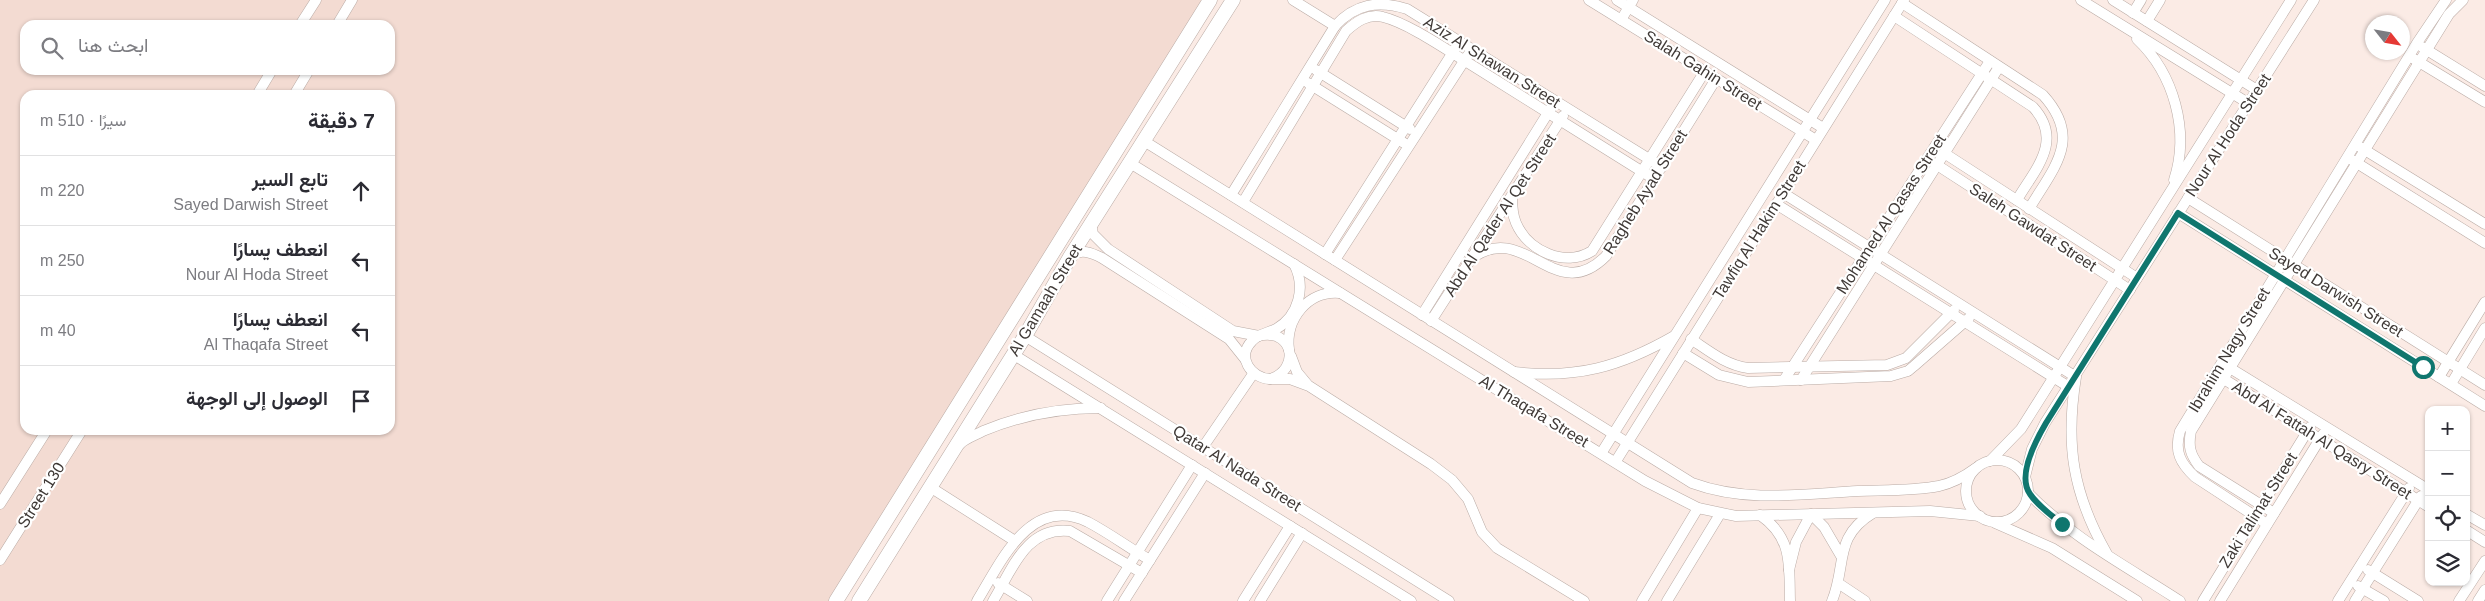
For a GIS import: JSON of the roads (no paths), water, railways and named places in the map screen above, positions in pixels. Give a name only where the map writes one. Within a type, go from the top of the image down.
[{"type":"street","points":[[303,20],[316,0]]},
{"type":"street","points":[[340,20],[352,0]]},
{"type":"street","name":"Al Gamaah Street","points":[[836,601],[1210,0]]},
{"type":"street","name":"Al Gamaah Street","points":[[859,601],[1014,355],[1070,257],[1233,0]]},
{"type":"street","points":[[1293,0],[1336,26]]},
{"type":"street","name":"Salah Gahin Street","points":[[1589,0],[1816,140]]},
{"type":"street","points":[[1608,12],[1616,0]]},
{"type":"street","name":"Salah Gahin Street","points":[[1616,0],[1631,4],[1823,128]]},
{"type":"street","name":"Tawfiq Al Hakim Street","points":[[1602,452],[1885,0]]},
{"type":"street","points":[[2081,0],[2248,104]]},
{"type":"street","points":[[2113,0],[2257,90]]},
{"type":"street","points":[[2133,13],[2141,0]]},
{"type":"street","points":[[2147,21],[2160,0]]},
{"type":"street","name":"Nour Al Hoda Street","points":[[1990,460],[2021,429],[2291,0]]},
{"type":"street","name":"Nour Al Hoda Street","points":[[2025,477],[2038,436],[2314,0]]},
{"type":"street","name":"Ibrahim Nagy Street","points":[[2410,54],[2446,0]]},
{"type":"street","name":"Ibrahim Nagy Street","points":[[2191,454],[2189,443],[2191,431],[2449,14],[2463,0]]},
{"type":"street","name":"Aziz Al Shawan Street","points":[[1231,195],[1336,26],[1355,9],[1381,2],[1407,9],[1662,167]]},
{"type":"street","points":[[1903,2],[2043,95],[2057,114],[2064,136],[2062,152],[2032,211],[2028,224]]},
{"type":"street","name":"Tawfiq Al Hakim Street","points":[[1616,461],[1903,2]]},
{"type":"street","points":[[1621,20],[1631,4]]},
{"type":"street","name":"Aziz Al Shawan Street","points":[[1242,202],[1346,32],[1356,22],[1368,17],[1381,16],[1394,20],[1452,53],[1654,179]]},
{"type":"street","points":[[1894,16],[2034,107],[2041,116],[2048,137],[2048,147],[2017,200]]},
{"type":"street","points":[[2120,26],[2139,41],[2154,59],[2166,79],[2175,101],[2179,124],[2180,148],[2169,194]]},
{"type":"street","points":[[1325,254],[1460,42]]},
{"type":"street","points":[[2417,43],[2485,86]]},
{"type":"street","points":[[1335,260],[1472,49]]},
{"type":"street","points":[[2410,57],[2485,102]]},
{"type":"street","name":"Ibrahim Nagy Street","points":[[2179,457],[2178,439],[2180,431],[2407,60]]},
{"type":"street","name":"Mohamed Al Qasas Street","points":[[1784,380],[1990,61]]},
{"type":"street","points":[[1311,67],[1417,133]]},
{"type":"street","name":"Mohamed Al Qasas Street","points":[[1801,380],[1999,67]]},
{"type":"street","name":"Ragheb Ayad Street","points":[[1512,196],[1516,222],[1531,244],[1555,256],[1582,257],[1592,251],[1705,71]]},
{"type":"street","points":[[260,90],[269,75]]},
{"type":"street","points":[[297,90],[306,75]]},
{"type":"street","name":"Ragheb Ayad Street","points":[[1471,259],[1493,247],[1506,247],[1518,251],[1554,270],[1568,274],[1583,273],[1596,267],[1606,256],[1716,78]]},
{"type":"street","points":[[1303,80],[1409,146]]},
{"type":"street","name":"Abd Al Qader Al Qet Street","points":[[1422,315],[1556,101]]},
{"type":"street","name":"Abd Al Qader Al Qet Street","points":[[1431,321],[1568,108]]},
{"type":"street","points":[[2048,137],[2064,136]]},
{"type":"street","name":"Al Thaqafa Street","points":[[1144,141],[1692,483],[1720,492],[1750,496],[1926,488],[1952,481],[1976,468]]},
{"type":"street","points":[[2355,144],[2485,224]]},
{"type":"street","name":"Saleh Gawdat Street","points":[[1944,153],[2137,278]]},
{"type":"street","points":[[2347,157],[2485,243]]},
{"type":"street","name":"Al Thaqafa Street","points":[[1130,163],[1602,452],[1662,491],[1698,508],[1720,514],[1760,515],[1943,511],[1985,518],[2021,532],[2052,548],[2121,596],[2137,601]]},
{"type":"street","name":"Saleh Gawdat Street","points":[[1937,165],[2130,290]]},
{"type":"street","points":[[1783,193],[2076,376],[2071,407],[2070,438],[2073,469],[2089,520],[2107,554]]},
{"type":"street","name":"Sayed Darwish Street","points":[[2188,198],[2485,386]]},
{"type":"street","points":[[1776,204],[2069,387]]},
{"type":"street","name":"Sayed Darwish Street","points":[[2178,213],[2485,406]]},
{"type":"street","points":[[1091,224],[1097,240],[1233,331],[1279,337],[1290,352],[1297,372],[1310,386]]},
{"type":"street","points":[[1056,247],[1070,257],[1082,251],[1102,258],[1229,339],[1245,358],[1253,374],[1270,379],[1290,379],[1310,386],[1431,464],[1452,480],[1468,500],[1482,532],[1493,544],[1584,601]]},
{"type":"street","points":[[1245,358],[1248,345],[1261,335],[1283,324],[1296,306],[1300,284],[1293,263]]},
{"type":"street","points":[[1270,379],[1285,370],[1289,362],[1291,327],[1303,306],[1318,296],[1342,294]]},
{"type":"street","points":[[2439,377],[2485,302]]},
{"type":"street","points":[[1691,339],[1736,366],[1756,369],[1887,365],[1901,361],[1951,314],[1958,303]]},
{"type":"street","points":[[1683,353],[1728,378],[1748,382],[1900,374],[1914,366],[1966,323],[1972,312]]},
{"type":"street","points":[[2451,384],[2485,328]]},
{"type":"street","name":"Qatar Al Nada Street","points":[[1025,336],[1449,601]]},
{"type":"street","points":[[1510,371],[1548,374],[1596,370],[1623,362],[1675,336]]},
{"type":"street","name":"Qatar Al Nada Street","points":[[1014,355],[1411,601]]},
{"type":"street","name":"Abd Al Fattah Al Qasry Street","points":[[2221,362],[2425,489]]},
{"type":"street","name":"Abd Al Fattah Al Qasry Street","points":[[2214,373],[2425,504]]},
{"type":"street","points":[[1203,447],[1253,374]]},
{"type":"street","points":[[952,452],[969,438],[1020,418],[1052,411],[1101,408]]},
{"type":"street","name":"Zaki Talimat Street","points":[[2203,601],[2314,419]]},
{"type":"street","name":"Zaki Talimat Street","points":[[2220,601],[2327,427]]},
{"type":"street","name":"Street 130","points":[[0,504],[45,435]]},
{"type":"street","name":"Street 130","points":[[0,560],[79,435]]},
{"type":"street","points":[[2267,524],[2195,477],[2185,468],[2179,457],[2191,454],[2199,466],[2274,513]]},
{"type":"street","points":[[1990,460],[2007,461],[2015,465],[2025,477],[2028,493],[2026,502],[2016,516],[1999,522],[1985,518],[1973,510],[1966,492],[1968,483],[1976,468],[1990,460]]},
{"type":"street","points":[[1107,601],[1192,465]]},
{"type":"street","points":[[1124,601],[1205,473]]},
{"type":"street","points":[[0,491],[16,479]]},
{"type":"street","points":[[2338,601],[2414,481]]},
{"type":"street","points":[[930,487],[1015,541]]},
{"type":"street","points":[[2355,601],[2418,500],[2425,492]]},
{"type":"street","points":[[2028,493],[2062,524],[2180,601]]},
{"type":"street","points":[[1642,601],[1698,508]]},
{"type":"street","points":[[1832,601],[1838,583],[1841,556],[1851,532],[1857,524],[1874,512]]},
{"type":"street","points":[[1667,601],[1720,514]]},
{"type":"street","points":[[1789,570],[1796,542],[1812,514],[1824,527],[1841,556]]},
{"type":"street","points":[[1760,515],[1772,524],[1783,539],[1788,556],[1790,601]]},
{"type":"street","points":[[2470,516],[2485,525]]},
{"type":"street","points":[[977,601],[1015,541],[1029,528],[1046,518],[1068,517],[1087,522],[1150,560]]},
{"type":"street","points":[[1243,601],[1290,526]]},
{"type":"street","points":[[983,591],[995,600],[1027,546],[1035,538],[1046,532],[1058,530],[1070,532],[1081,537],[1142,573]]},
{"type":"street","points":[[1260,601],[1302,533]]},
{"type":"street","points":[[2470,533],[2485,542]]},
{"type":"street","points":[[2459,601],[2485,561]]},
{"type":"street","points":[[2360,566],[2418,601]]},
{"type":"street","points":[[991,579],[1026,601]]},
{"type":"street","points":[[2350,581],[2384,601]]},
{"type":"street","points":[[1838,583],[1865,601]]},
{"type":"street","points":[[2478,601],[2485,590]]}]
